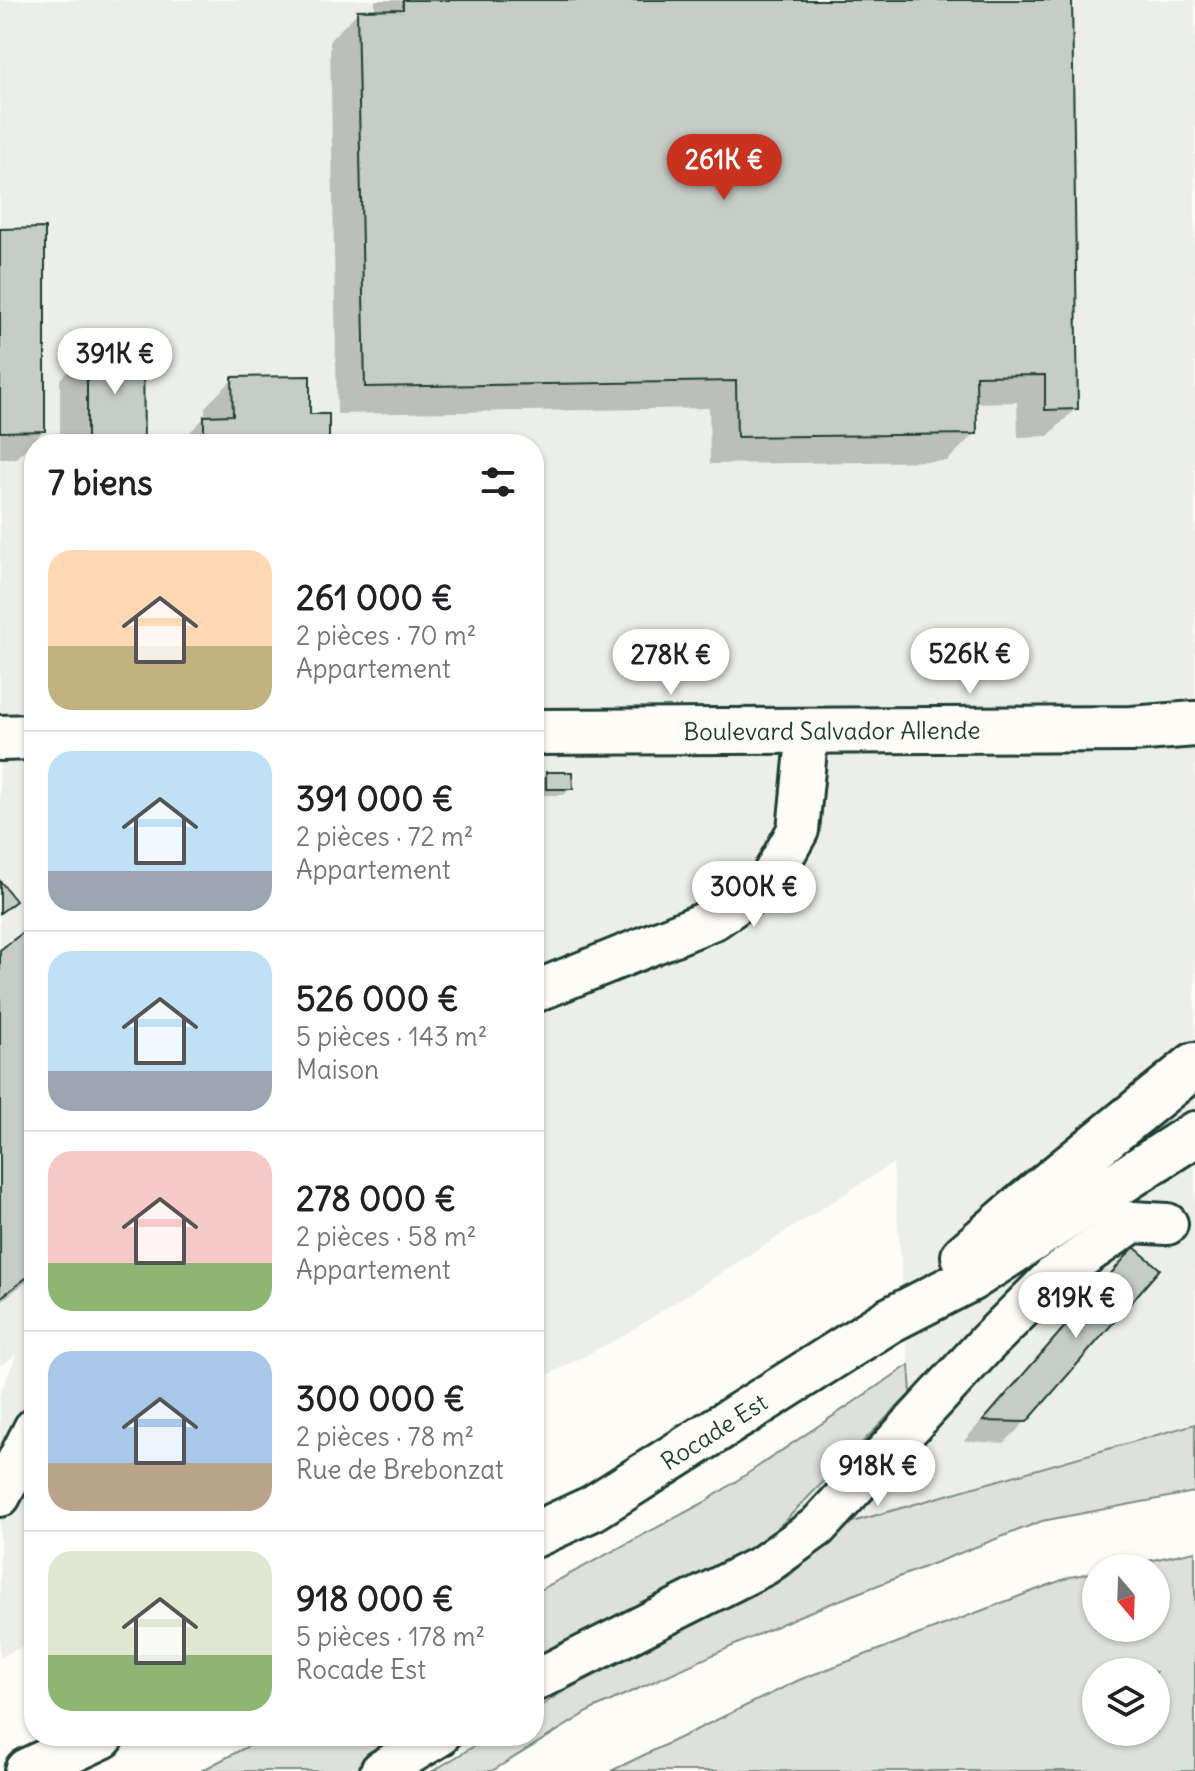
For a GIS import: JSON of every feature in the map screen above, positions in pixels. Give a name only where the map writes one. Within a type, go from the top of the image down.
[{"type":"main road","name":"Boulevard Salvador Allende","points":[[544,732],[1132,729],[1195,724]]},
{"type":"main road","name":"Boulevard Salvador Allende","points":[[1132,729],[1195,749]]},
{"type":"main road","points":[[0,738],[24,737]]},
{"type":"main road","name":"Rocade Est","points":[[890,1320],[1028,1201],[1195,1065]]},
{"type":"main road","name":"Rocade Est","points":[[544,1530],[593,1508],[890,1320],[970,1279],[1195,1134]]},
{"type":"main road","points":[[27,1771],[81,1746]]},
{"type":"street","points":[[544,988],[714,919],[770,880],[798,830],[808,730]]},
{"type":"street","points":[[544,1676],[764,1565],[807,1535],[1054,1276],[1133,1222],[1167,1224]]},
{"type":"street","points":[[0,1496],[24,1449]]},
{"type":"street","points":[[381,1771],[422,1746]]},
{"type":"shaded area","points":[[0,0],[1195,0],[1195,1424],[757,1549],[911,1393],[893,1163],[621,1337],[544,1377],[544,434],[24,434],[24,1645],[0,1658],[0,1394],[17,1354],[0,1366]]},
{"type":"shaded area","points":[[909,1365],[911,1393],[757,1549],[544,1655],[544,1588],[705,1502]]},
{"type":"shaded area","points":[[1195,1424],[1195,1492],[1042,1521],[799,1616],[593,1709],[544,1739],[544,1704],[790,1575],[849,1523]]},
{"type":"shaded area","points":[[1195,1551],[1195,1771],[611,1771],[799,1680],[1082,1575],[1082,1642],[1170,1642],[1170,1556]]},
{"type":"shaded area","points":[[248,1746],[397,1746],[356,1771],[201,1771]]},
{"type":"shaded area","points":[[474,1746],[533,1746],[492,1771],[433,1771]]},
{"type":"building","points":[[403,0],[1072,0],[1078,409],[1045,410],[1045,375],[976,376],[977,434],[737,437],[736,381],[365,387],[357,10],[403,9]]},
{"type":"building","points":[[45,228],[45,431],[0,432],[0,229]]},
{"type":"building","points":[[143,348],[144,434],[87,434],[87,349]]},
{"type":"building","points":[[310,376],[310,414],[329,414],[329,434],[204,434],[204,416],[233,415],[232,377]]},
{"type":"building","points":[[546,772],[572,772],[573,789],[546,789]]},
{"type":"building","points":[[0,881],[16,901],[0,913]]},
{"type":"building","points":[[24,932],[24,1280],[0,1298],[0,950]]},
{"type":"building","points":[[1134,1247],[1160,1269],[1027,1422],[983,1421]]}]
